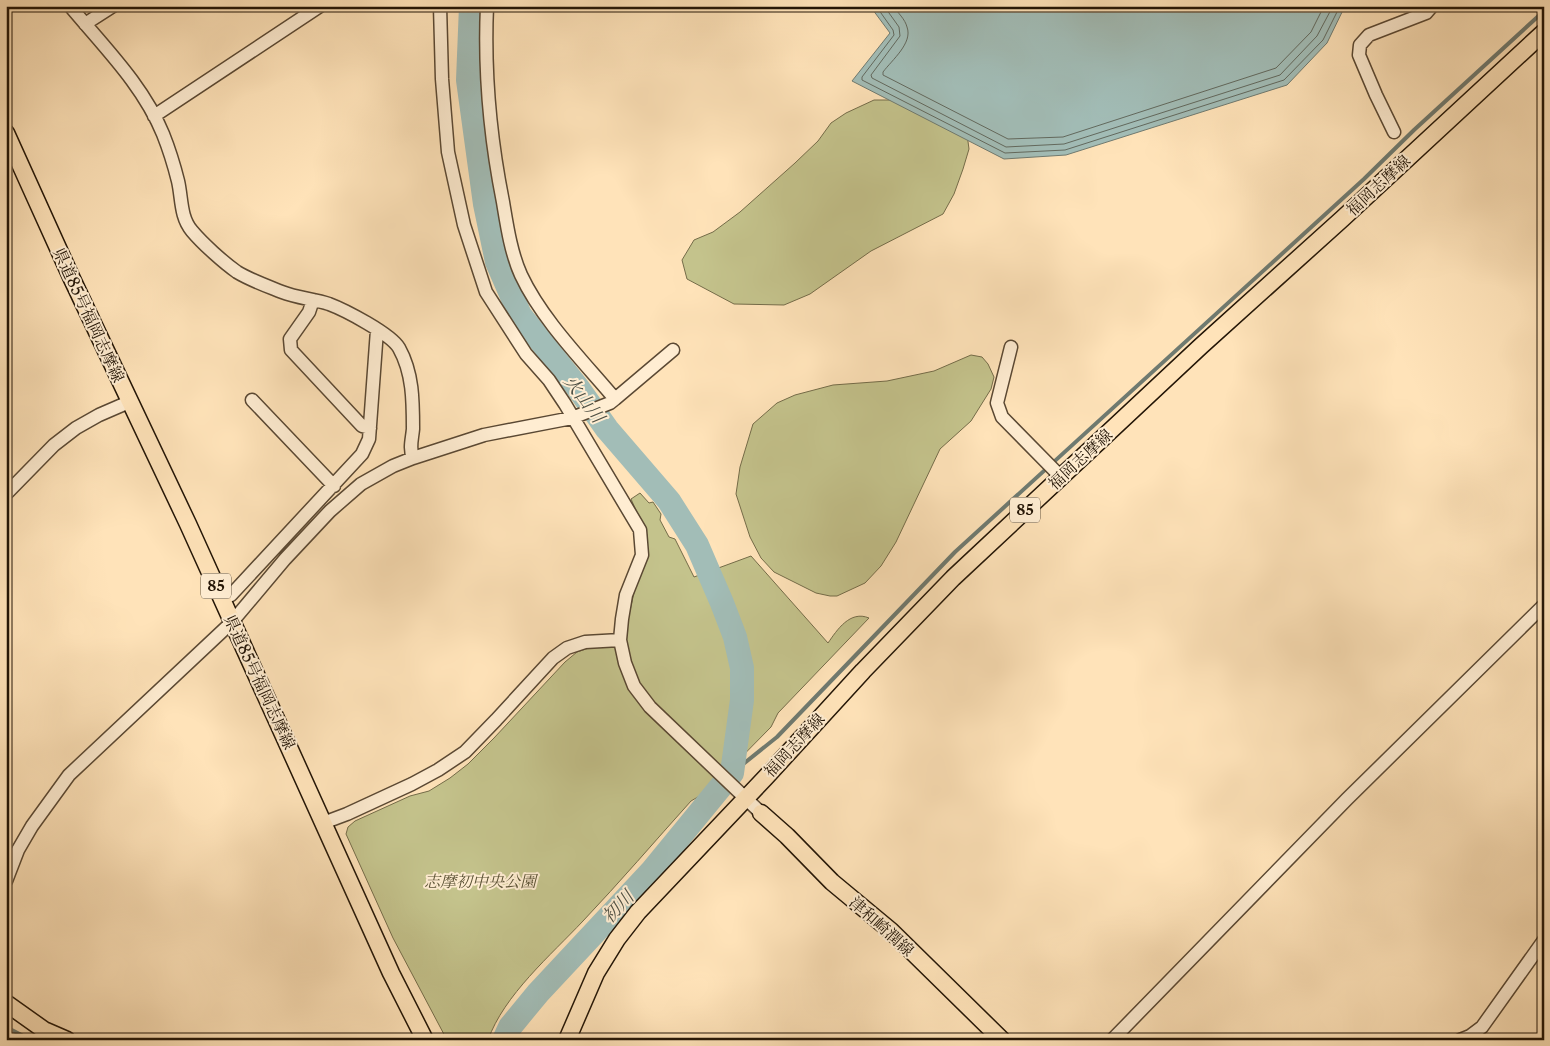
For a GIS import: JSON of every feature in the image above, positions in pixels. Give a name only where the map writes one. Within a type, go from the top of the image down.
[{"type":"main road","name":"福岡志摩線","points":[[567,1040],[596,973],[617,939],[644,905],[863,671],[953,578],[1058,474],[1342,218],[1544,32]]},
{"type":"main road","name":"県道85号福岡志摩線","points":[[6,133],[72,279],[222,598],[391,973],[425,1040]]},
{"type":"main road","name":"津和崎潤線","points":[[761,813],[832,882],[891,932],[1002,1040]]},
{"type":"main road","points":[[6,1003],[44,1030],[59,1038]]},
{"type":"street","points":[[70,6],[146,100],[170,153],[178,182],[182,211],[191,230],[237,272],[284,293],[330,304],[377,330],[398,346],[406,363],[410,378],[413,401],[413,432],[410,450],[413,458]]},
{"type":"street","points":[[85,24],[113,6]]},
{"type":"street","points":[[154,116],[320,6]]},
{"type":"street","points":[[440,6],[442,79],[448,152],[464,225],[486,292],[526,354],[549,380],[575,417],[640,530],[642,555],[626,595],[620,640],[625,663],[634,686],[650,707],[761,813]]},
{"type":"street","points":[[487,6],[486,80],[494,156],[509,234],[521,275],[542,310],[612,401]]},
{"type":"street","points":[[1394,132],[1359,55],[1360,45],[1369,35],[1426,13],[1432,6]]},
{"type":"street","points":[[313,300],[309,312],[290,339],[291,350],[362,426],[370,428]]},
{"type":"street","points":[[222,598],[231,595],[362,454],[369,439],[377,330]]},
{"type":"street","points":[[1011,347],[996,403],[1002,417],[1058,474]]},
{"type":"street","points":[[6,881],[18,850],[32,826],[70,775],[232,622],[285,559],[330,511],[361,484],[393,466],[413,458],[484,435],[575,417],[612,401],[673,350]]},
{"type":"street","points":[[252,400],[334,486]]},
{"type":"street","points":[[6,494],[54,445],[68,434],[99,415],[130,402]]},
{"type":"street","points":[[1112,1040],[1348,799],[1544,605]]},
{"type":"street","points":[[323,823],[412,784],[438,770],[464,752],[553,658],[567,648],[585,642],[620,640]]},
{"type":"street","points":[[1460,1040],[1482,1028],[1544,940]]},
{"type":"green space","points":[[874,100],[895,100],[967,134],[969,149],[963,169],[954,194],[943,214],[871,251],[810,294],[784,305],[734,304],[687,279],[682,260],[694,240],[713,232],[740,212],[818,141],[831,123],[846,113]]},
{"type":"green space","points":[[971,355],[982,357],[988,364],[994,377],[991,389],[971,421],[940,449],[896,542],[881,566],[865,583],[837,596],[816,593],[774,572],[761,558],[750,537],[736,494],[740,467],[753,424],[777,403],[795,395],[833,385],[887,381],[934,371]]},
{"type":"green space","name":"志摩初中央公園","points":[[640,493],[649,503],[653,502],[661,514],[660,520],[669,537],[675,539],[694,577],[751,556],[828,643],[840,627],[850,619],[862,616],[869,618],[778,713],[771,727],[708,791],[691,801],[597,906],[530,976],[505,1007],[495,1023],[488,1040],[447,1040],[393,938],[346,834],[348,827],[355,821],[410,796],[429,791],[450,778],[468,764],[494,738],[565,662],[577,652],[592,647],[626,628],[647,535],[631,499]]},
{"type":"water","points":[[870,6],[1345,6],[1327,43],[1287,85],[1066,155],[1004,159],[852,81],[890,33]]},
{"type":"waterway","name":"火山川","points":[[471,6],[468,80],[485,204],[497,262],[520,315],[578,388],[607,429],[669,501],[697,545],[735,637],[742,668],[742,700],[732,773],[651,872],[538,993],[510,1027],[504,1040]]},
{"type":"waterway","points":[[732,773],[777,737],[955,552],[1364,179],[1414,130],[1544,11]]},
{"type":"waterway","points":[[6,1027],[31,1040]]},
{"type":"water label","name":"初川","points":[[618,907]]}]
